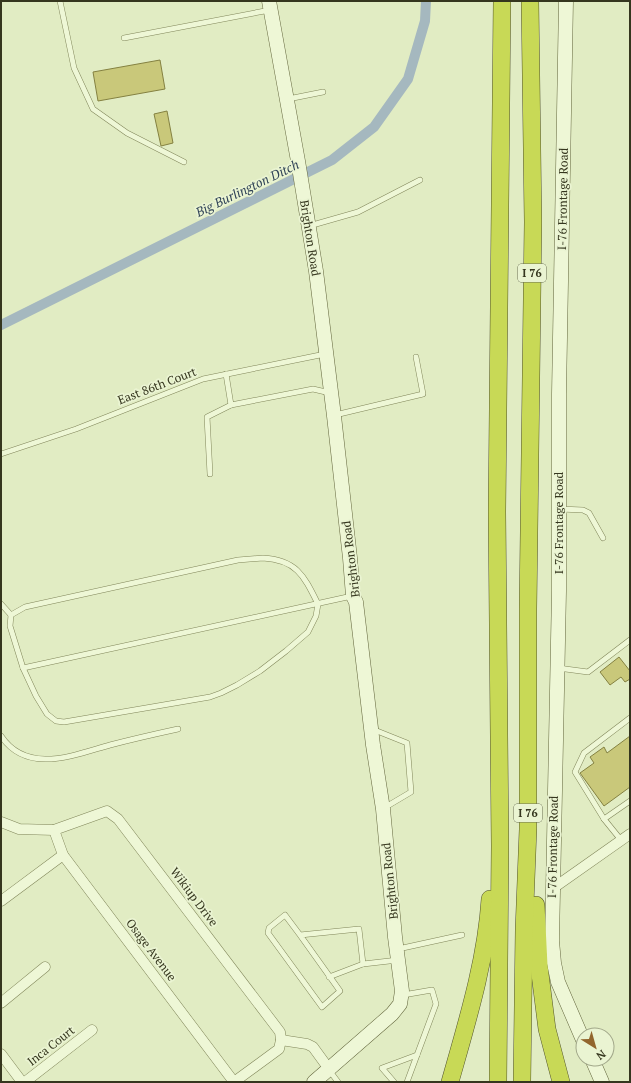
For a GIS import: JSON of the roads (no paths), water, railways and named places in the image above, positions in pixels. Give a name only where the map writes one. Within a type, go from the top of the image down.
[{"type":"highway","name":"I 76","points":[[498,1082],[500,846],[497,512],[502,1]]},
{"type":"highway","name":"I 76","points":[[522,1082],[524,930],[528,829],[528,608],[533,222],[530,1]]},
{"type":"highway","points":[[450,1082],[474,994],[486,933],[491,872],[492,818],[499,787]]},
{"type":"highway","points":[[528,829],[535,869],[537,938],[542,996],[547,1029],[561,1082]]},
{"type":"street","name":"I-76 Frontage Road","points":[[566,1],[559,386],[559,509],[552,941],[554,963],[558,982],[577,1027]]},
{"type":"street","name":"Brighton Road","points":[[270,5],[316,271],[334,416],[353,596],[356,602],[371,729],[383,809],[402,996]]},
{"type":"street","name":"Wikiup Drive","points":[[1,822],[19,829],[54,830],[107,812],[118,819],[280,1032],[281,1040]]},
{"type":"street","name":"Osage Avenue","points":[[54,830],[63,855],[234,1082]]},
{"type":"street","points":[[552,889],[627,839]]},
{"type":"street","points":[[1,901],[63,855]]},
{"type":"street","points":[[1,1003],[45,967]]},
{"type":"street","points":[[314,1082],[392,1014],[398,1007],[402,996]]},
{"type":"street","name":"Inca Court","points":[[25,1082],[92,1030]]},
{"type":"street","points":[[234,1082],[279,1049],[281,1040],[307,1044],[313,1047],[329,1069]]},
{"type":"street","points":[[1,1054],[22,1082]]},
{"type":"street","points":[[595,1067],[602,1082]]},
{"type":"lane","points":[[60,1],[74,68],[93,109],[128,133],[184,162]]},
{"type":"lane","points":[[124,38],[270,5]]},
{"type":"lane","points":[[287,99],[323,92]]},
{"type":"lane","points":[[308,226],[358,212],[420,180]]},
{"type":"lane","name":"East 86th Court","points":[[1,454],[76,429],[203,379],[326,354]]},
{"type":"lane","points":[[334,416],[422,394],[416,357]]},
{"type":"lane","points":[[226,374],[231,405]]},
{"type":"lane","points":[[210,474],[207,417],[231,405],[313,389],[331,393]]},
{"type":"lane","points":[[559,509],[584,510],[589,513],[603,538]]},
{"type":"lane","points":[[1,604],[11,614],[10,626],[23,668],[36,696],[46,714],[56,721],[64,722],[210,697],[237,685],[286,652],[308,632],[316,616],[318,604],[305,578],[289,564],[278,559],[263,558],[238,560],[25,607],[11,614]]},
{"type":"lane","points":[[23,668],[353,596]]},
{"type":"lane","points":[[557,667],[588,672],[630,640]]},
{"type":"lane","points":[[627,839],[604,819],[575,772],[584,753],[630,718]]},
{"type":"lane","points":[[1,736],[13,750],[22,754],[46,759],[61,759],[178,729]]},
{"type":"lane","points":[[371,729],[407,743],[411,792],[383,809]]},
{"type":"lane","points":[[604,819],[630,801]]},
{"type":"lane","points":[[285,915],[300,935],[340,991],[322,1007],[268,933],[269,928],[285,915]]},
{"type":"lane","points":[[300,935],[359,929],[363,964]]},
{"type":"lane","points":[[329,977],[363,964],[398,955],[462,935]]},
{"type":"lane","points":[[402,996],[432,990],[436,1004],[407,1082]]},
{"type":"lane","points":[[394,1082],[382,1068],[417,1055]]},
{"type":"lane","points":[[329,1069],[338,1082]]},
{"type":"waterway","name":"Big Burlington Ditch","points":[[1,325],[332,160],[374,127],[408,79],[425,21],[426,1]]}]
